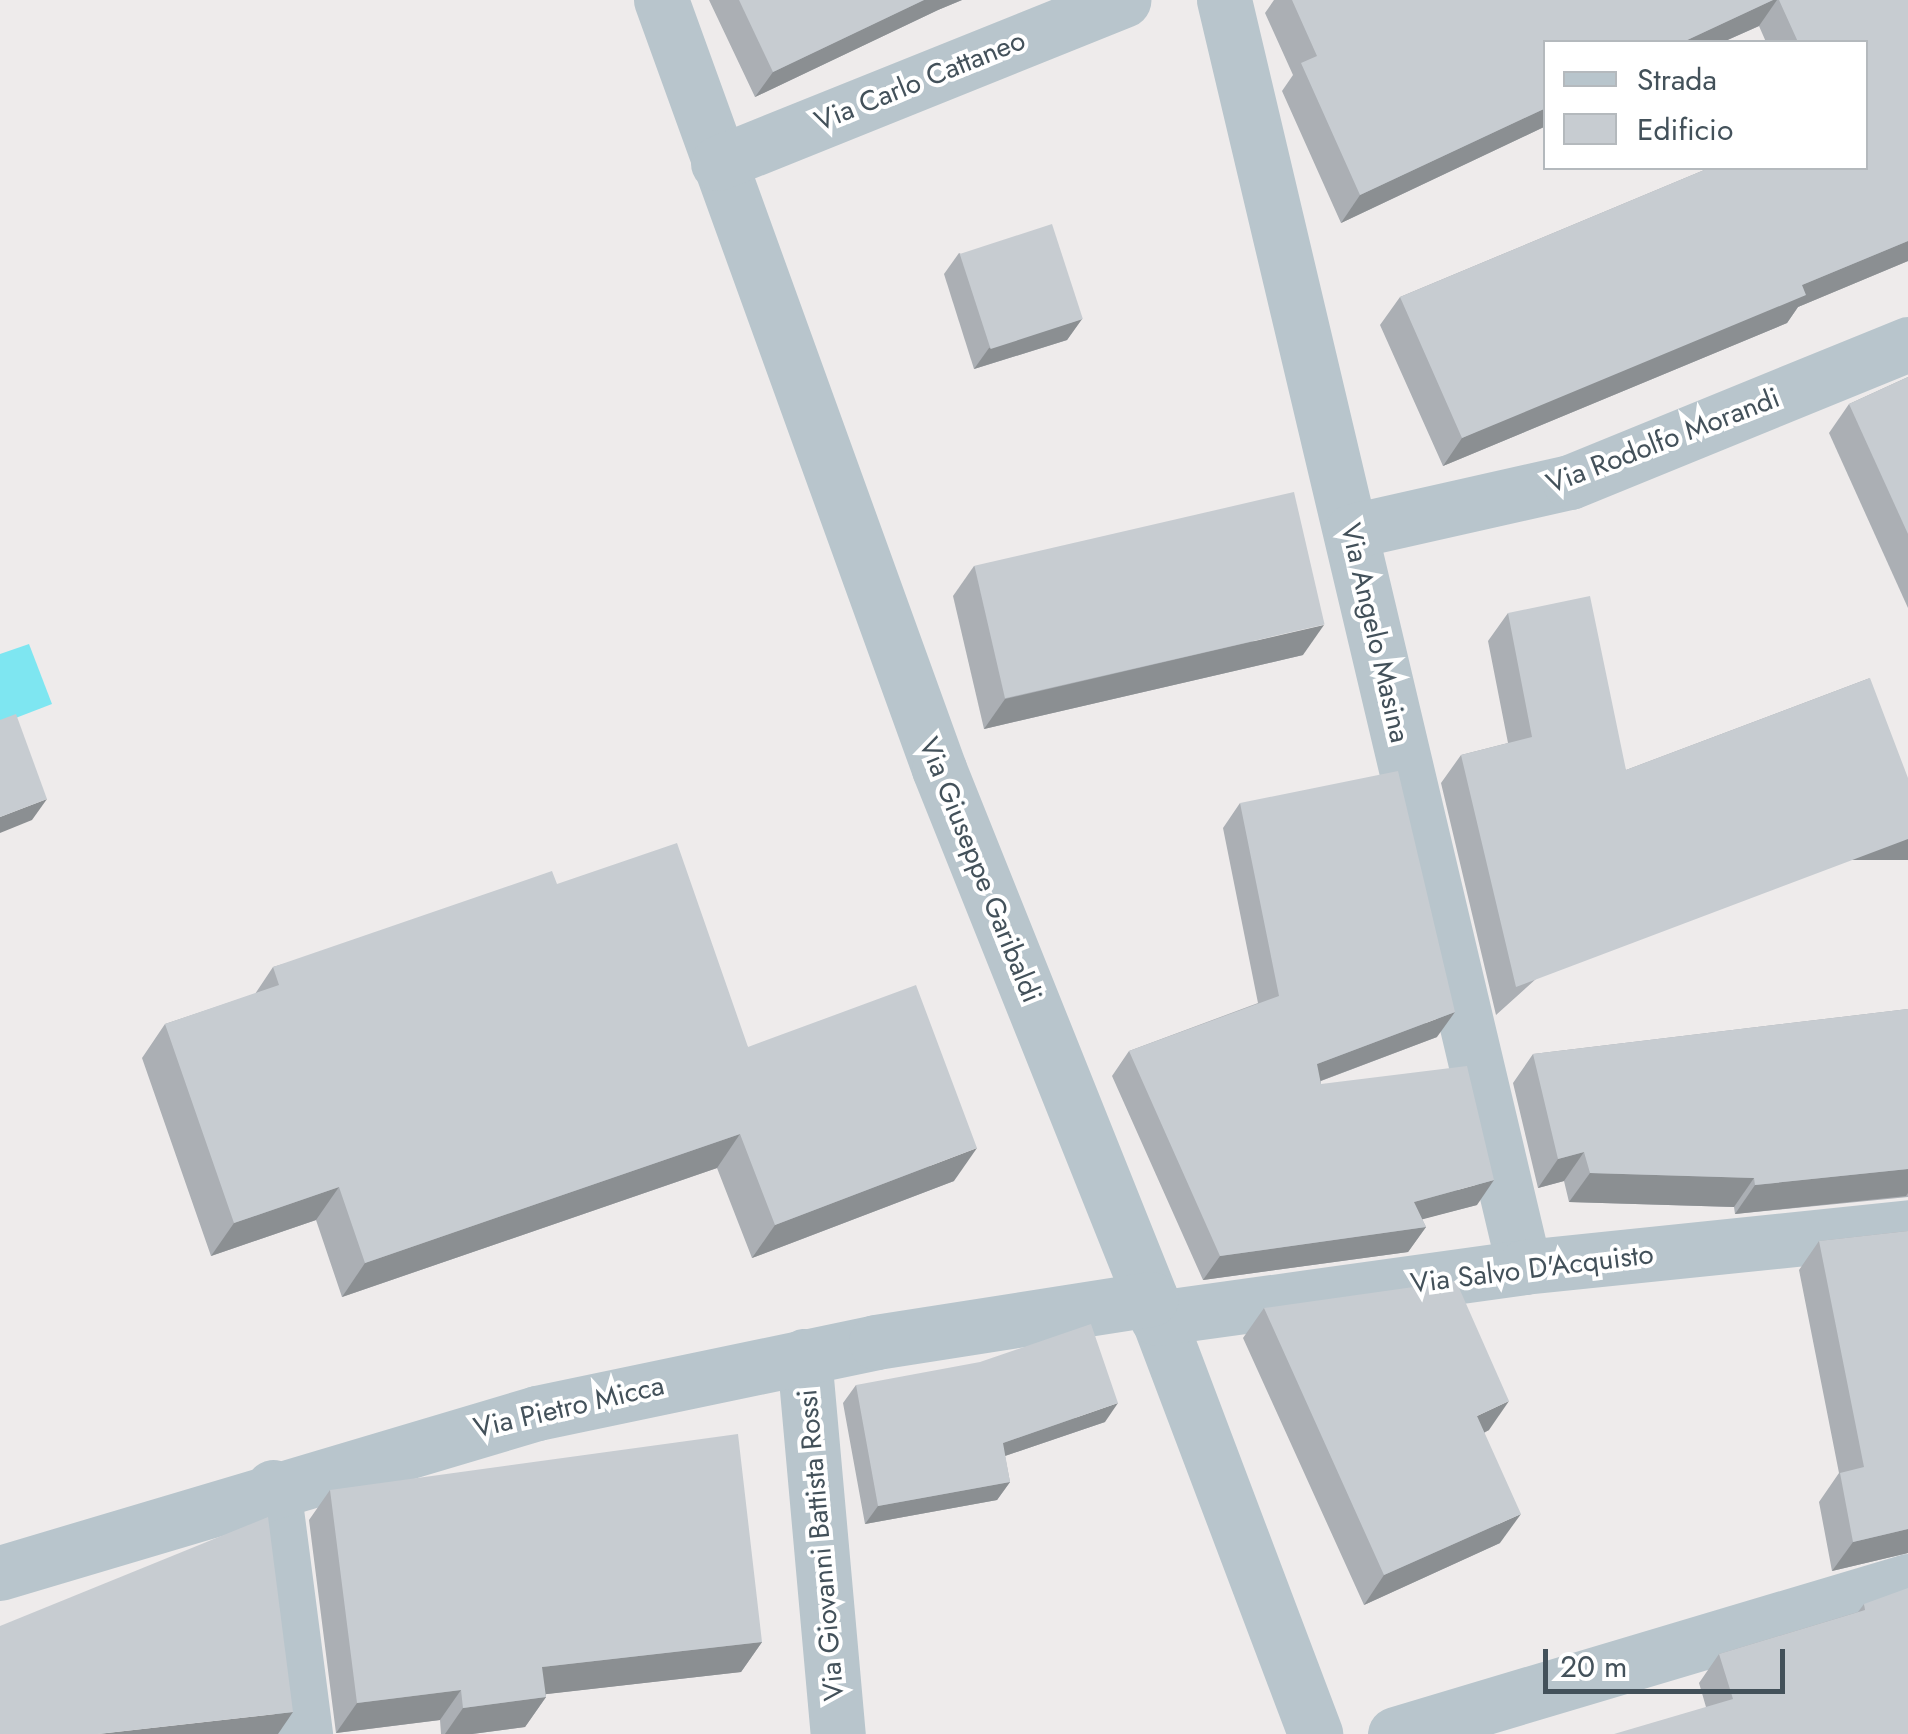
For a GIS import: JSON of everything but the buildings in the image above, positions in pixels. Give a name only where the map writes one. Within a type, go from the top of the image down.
[{"type":"street","name":"Via Giuseppe Garibaldi","points":[[661,0],[939,769],[1154,1308],[1315,1734]]},
{"type":"street","name":"Via Carlo Cattaneo","points":[[718,162],[1123,0]]},
{"type":"street","name":"Via Angelo Masina","points":[[1224,0],[1524,1267]]},
{"type":"street","name":"Via Rodolfo Morandi","points":[[1352,531],[1570,482],[1908,344]]},
{"type":"street","name":"Via Salvo D'Acquisto","points":[[1154,1308],[1908,1228]]},
{"type":"street","name":"Via Pietro Micca","points":[[0,1573],[274,1487],[537,1413],[804,1356],[1154,1308]]},
{"type":"street","name":"Via Giovanni Battista Rossi","points":[[804,1356],[838,1734]]},
{"type":"street","points":[[274,1487],[305,1734]]},
{"type":"street","points":[[1394,1734],[1908,1580]]},
{"type":"water","points":[[29,644],[52,704],[0,724],[0,654]]}]
